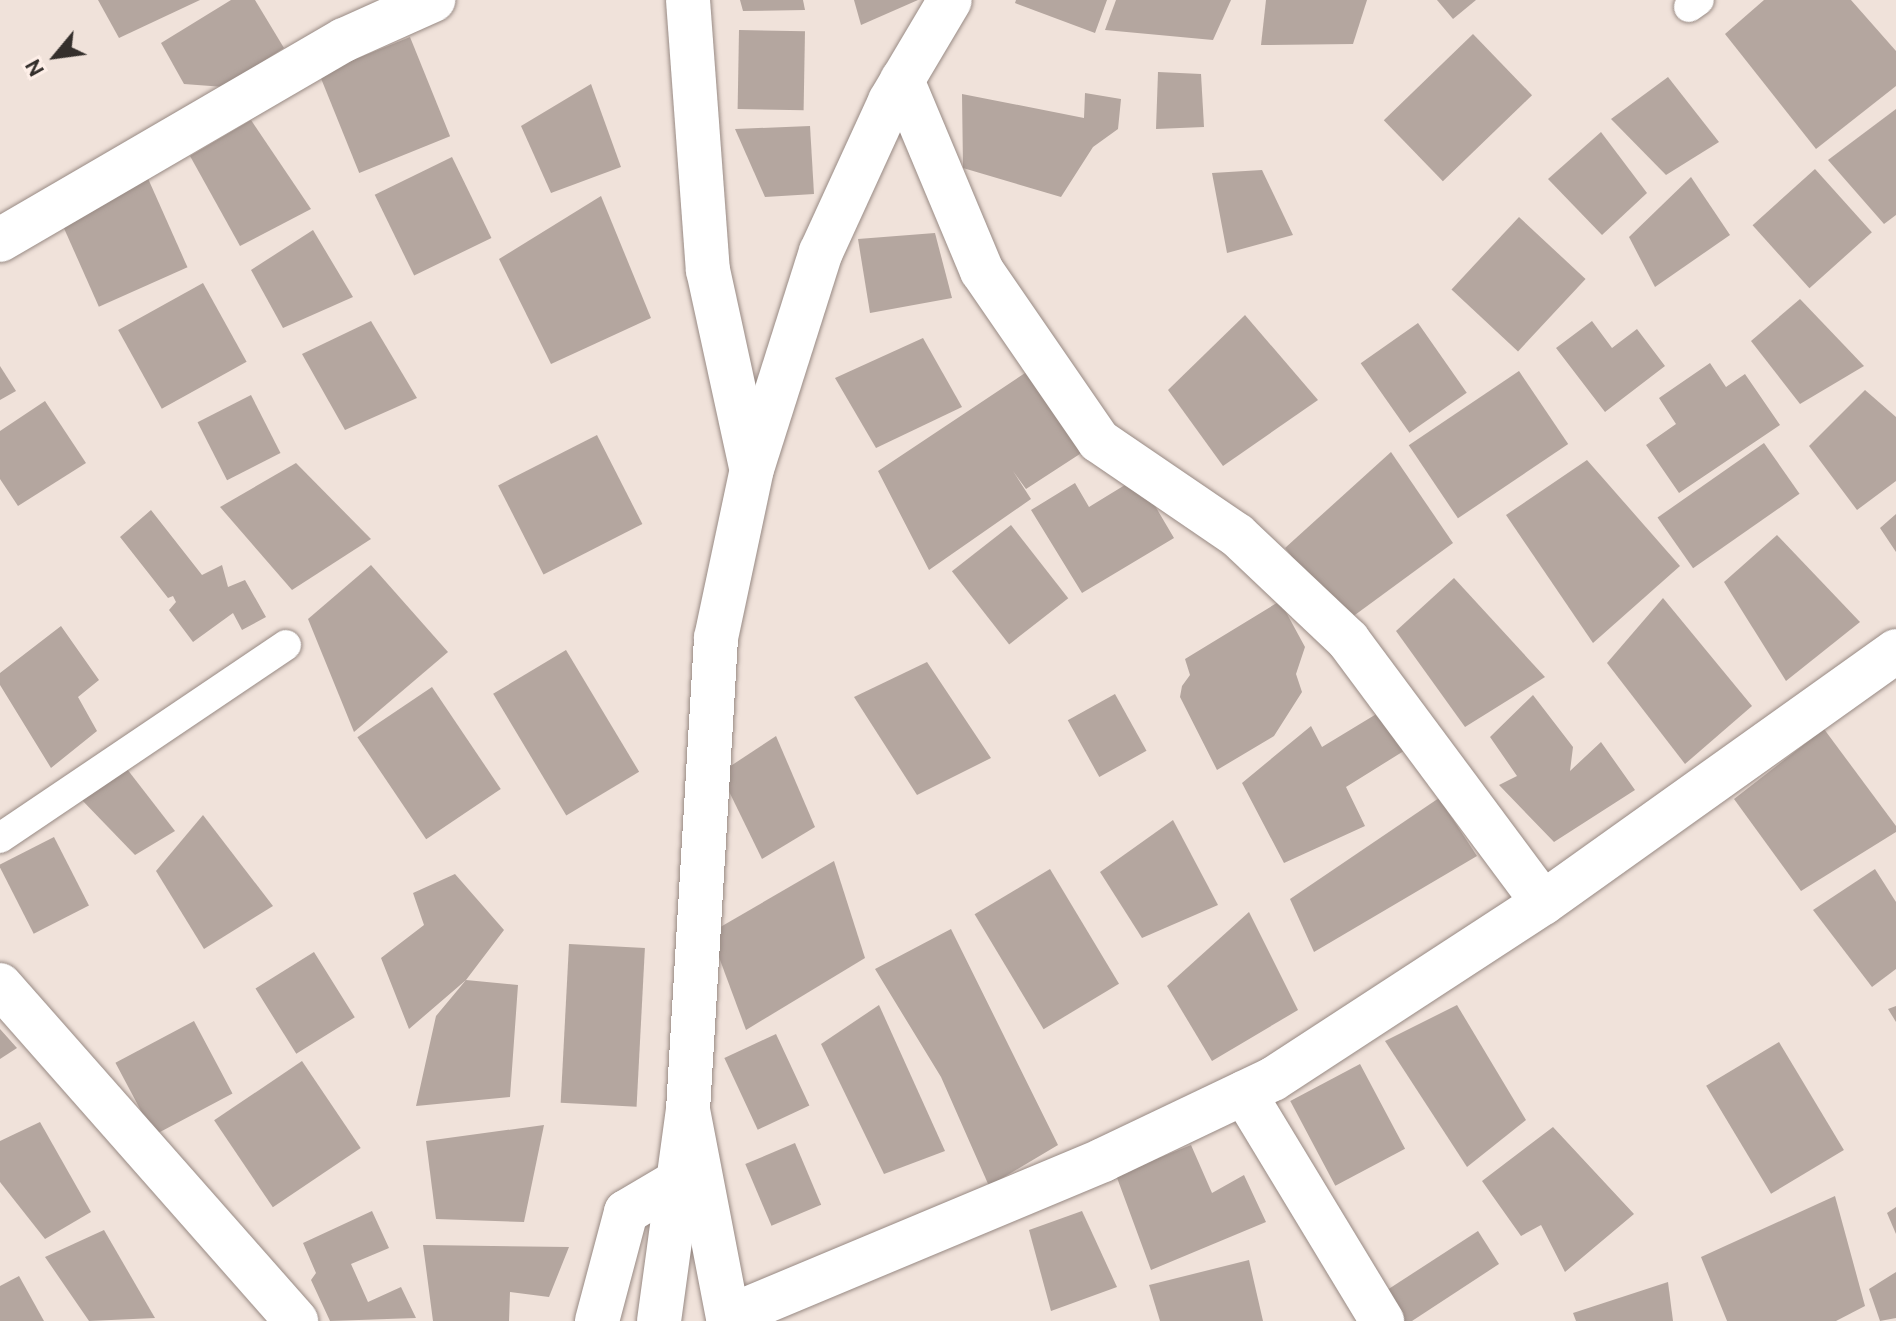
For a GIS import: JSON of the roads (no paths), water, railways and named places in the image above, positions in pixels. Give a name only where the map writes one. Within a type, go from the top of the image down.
[{"type":"street","points":[[0,240],[344,40],[433,0]]},
{"type":"street","points":[[688,0],[708,270],[752,469]]},
{"type":"street","points":[[659,1321],[688,1110],[716,638],[752,469],[821,252],[902,80],[950,0]]},
{"type":"street","points":[[902,80],[982,271],[1099,441],[1237,535],[1348,640],[1543,903]]},
{"type":"street","points":[[688,1110],[728,1317],[1103,1160],[1273,1079],[1543,903],[1896,651]]},
{"type":"street","points":[[0,985],[296,1321]]},
{"type":"street","points":[[1244,1093],[1382,1321]]},
{"type":"street","points":[[597,1321],[626,1212],[680,1180]]},
{"type":"lane","points":[[0,838],[286,645]]}]
